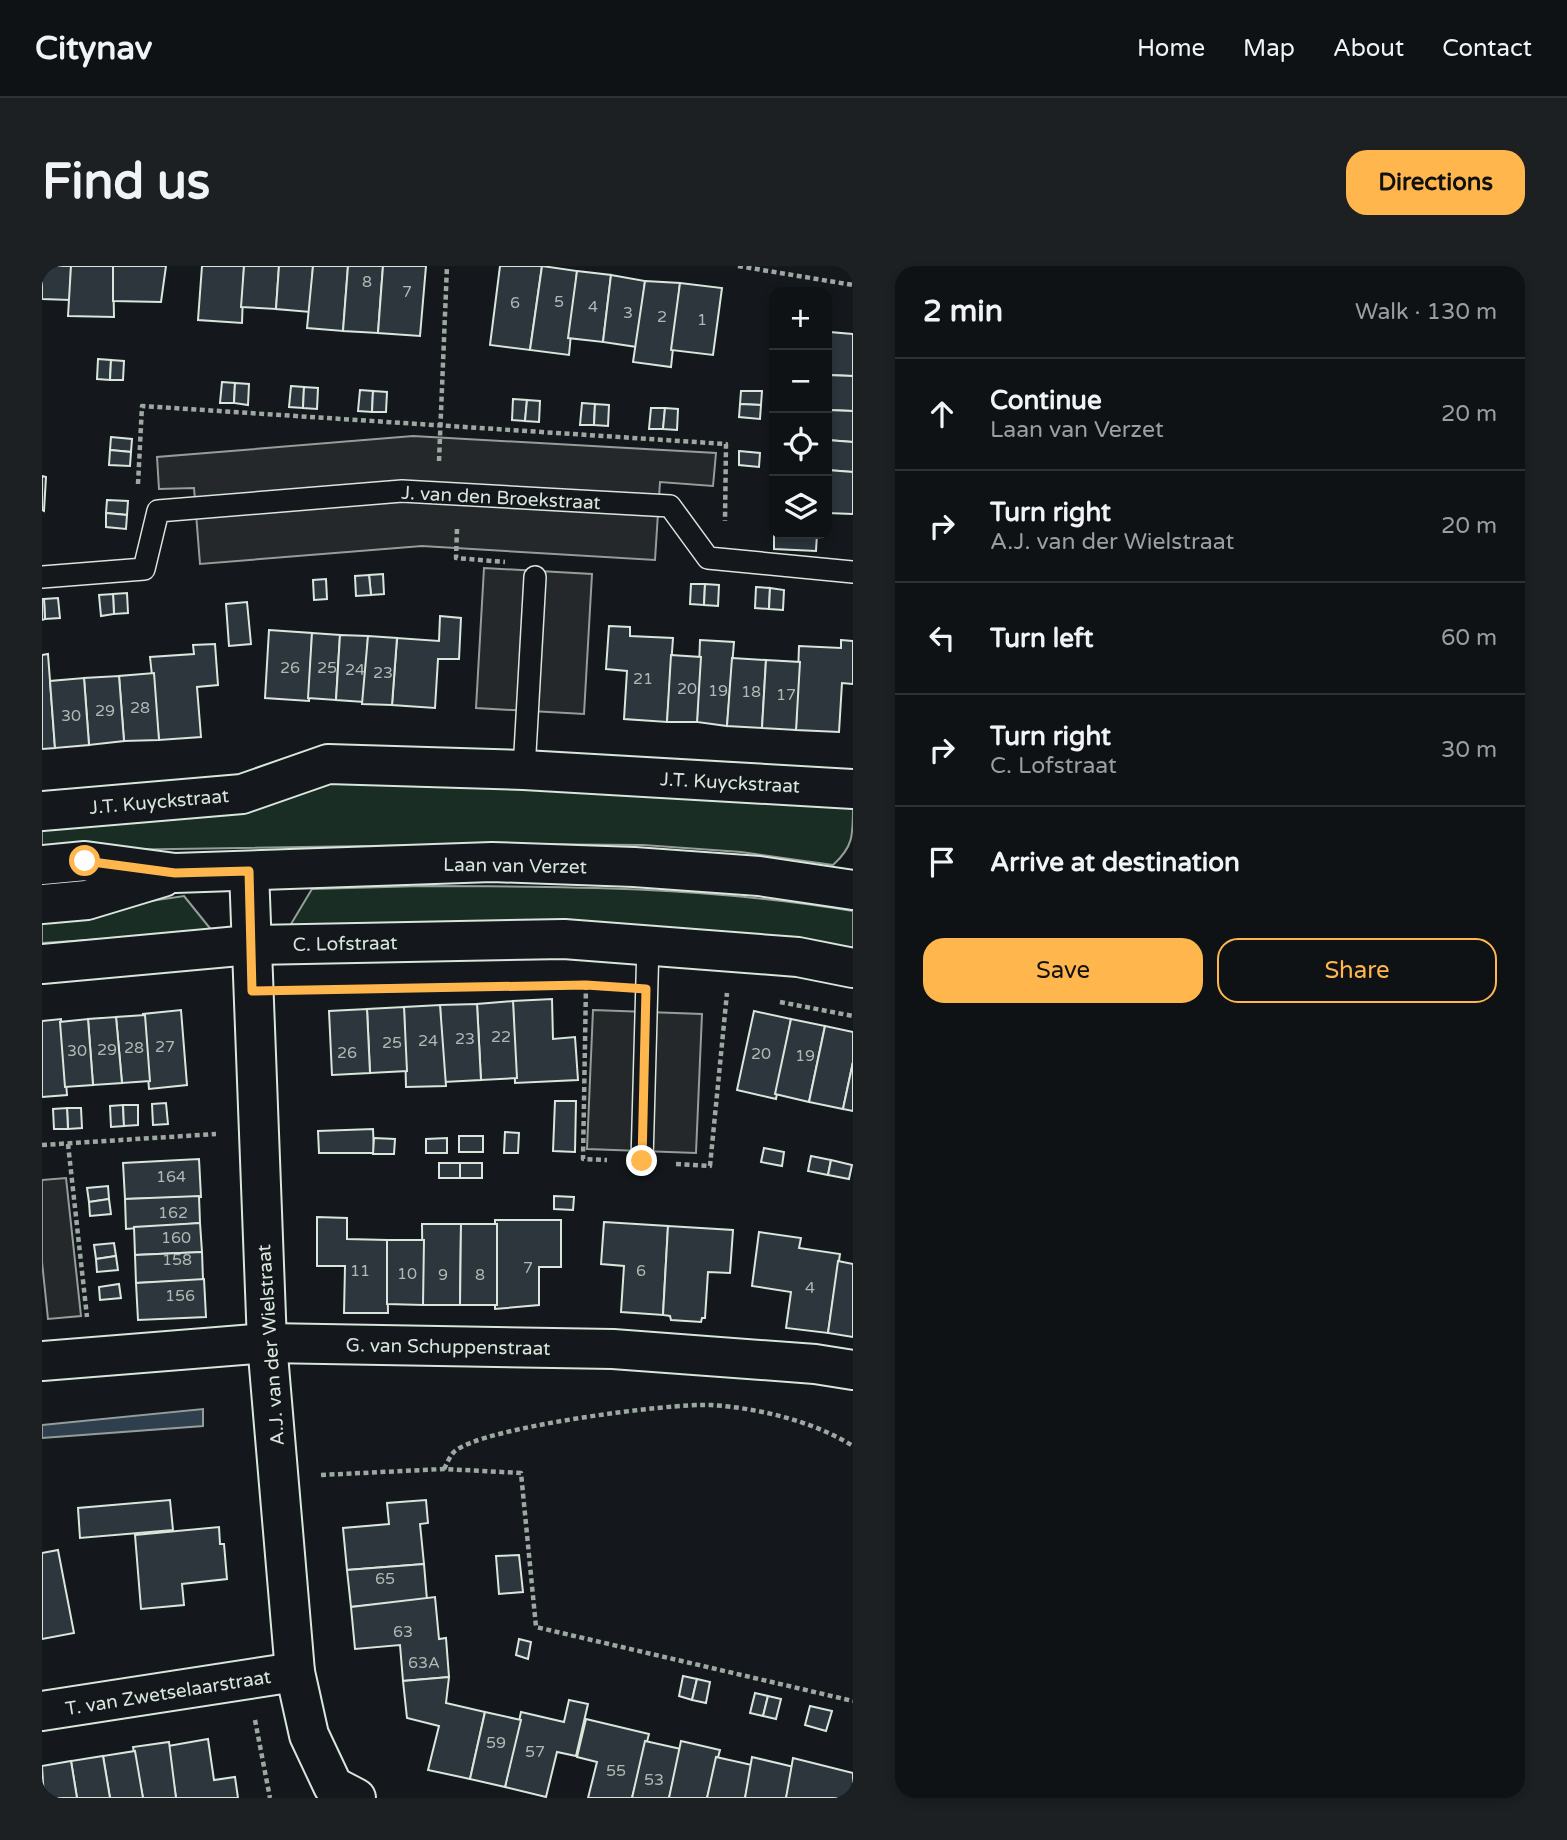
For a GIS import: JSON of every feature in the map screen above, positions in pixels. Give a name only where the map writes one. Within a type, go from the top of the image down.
[{"type":"street","name":"J.T. Kuyckstraat","points":[[42,811],[242,794],[328,764],[524,770],[853,789]]},
{"type":"street","name":"Laan van Verzet","points":[[42,865],[85,861],[175,873],[492,862],[634,867],[759,876],[853,890]]},
{"type":"street","name":"A.J. van der Wielstraat","points":[[249,871],[267,1343],[295,1672],[309,1735],[333,1786],[356,1798]]},
{"type":"street","name":"Laan van Verzet","points":[[42,904],[87,900],[175,873]]},
{"type":"street","name":"C. Lofstraat","points":[[42,964],[250,945],[564,939],[798,957],[853,968]]},
{"type":"street","name":"G. van Schuppenstraat","points":[[42,1361],[267,1343],[612,1349],[815,1364],[853,1370]]},
{"type":"street","name":"T. van Zwetselaarstraat","points":[[42,1711],[295,1672]]},
{"type":"lane","name":"J. van den Broekstraat","points":[[158,511],[402,491],[670,506],[708,558],[853,572]]},
{"type":"lane","points":[[42,577],[144,569],[158,511]]},
{"type":"lane","points":[[524,770],[535,578]]},
{"type":"lane","points":[[642,1161],[648,944]]},
{"type":"path","points":[[447,266],[438,471],[457,514],[456,558],[535,565],[535,578]]},
{"type":"path","points":[[738,266],[853,285]]},
{"type":"path","points":[[158,511],[138,491],[142,406],[440,423],[726,444],[724,561]]},
{"type":"path","points":[[572,985],[646,989]]},
{"type":"path","points":[[252,991],[419,988]]},
{"type":"path","points":[[713,991],[740,994]]},
{"type":"path","points":[[777,1001],[853,1016]]},
{"type":"path","points":[[42,1145],[259,1131]]},
{"type":"path","points":[[68,1144],[91,1356]]},
{"type":"path","points":[[444,1469],[454,1451],[493,1434],[649,1408],[710,1405],[764,1412],[838,1437],[853,1446]]},
{"type":"path","points":[[278,1476],[444,1469],[521,1473],[536,1627],[853,1701]]},
{"type":"path","points":[[247,1678],[270,1798]]},
{"type":"green space","points":[[329,778],[853,807],[852,833],[845,852],[833,865],[741,852],[643,845],[500,844],[42,851],[42,823]]},
{"type":"green space","points":[[422,886],[638,889],[746,897],[853,911],[853,953],[288,929],[312,889]]},
{"type":"green space","points":[[184,896],[213,932],[42,943],[42,917]]},
{"type":"shaded area","points":[[413,436],[716,453],[713,486],[660,482],[655,560],[422,546],[200,564],[194,488],[159,489],[157,457]]},
{"type":"shaded area","points":[[484,568],[592,574],[584,714],[476,708]]},
{"type":"shaded area","points":[[593,1010],[702,1014],[696,1153],[587,1149]]},
{"type":"shaded area","points":[[66,1178],[81,1316],[48,1319],[42,1262],[42,1180]]},
{"type":"water","points":[[203,1409],[203,1426],[42,1438],[42,1425]]},
{"type":"building","points":[[42,266],[71,266],[70,300],[42,299]]},
{"type":"building","points":[[71,266],[113,266],[114,317],[68,316]]},
{"type":"building","points":[[113,266],[166,266],[161,302],[113,301]]},
{"type":"building","points":[[202,266],[244,266],[242,323],[198,320]]},
{"type":"building","points":[[244,266],[279,266],[276,309],[241,307]]},
{"type":"building","points":[[279,266],[313,266],[310,312],[276,309]]},
{"type":"building","points":[[313,266],[348,266],[343,331],[307,328]]},
{"type":"building","points":[[348,266],[383,266],[378,333],[343,331]]},
{"type":"building","points":[[383,266],[426,266],[420,336],[378,333]]},
{"type":"building","points":[[500,266],[542,266],[530,350],[490,345]]},
{"type":"building","points":[[542,266],[577,271],[569,355],[530,350]]},
{"type":"building","points":[[577,271],[611,275],[603,342],[568,338]]},
{"type":"building","points":[[611,275],[645,281],[637,347],[603,342]]},
{"type":"building","points":[[645,281],[680,283],[671,367],[633,362]]},
{"type":"building","points":[[680,283],[722,288],[713,355],[671,350]]},
{"type":"building","points":[[832,332],[853,334],[853,376],[832,375]]},
{"type":"building","points":[[98,359],[111,360],[110,380],[97,379]]},
{"type":"building","points":[[111,360],[124,361],[123,380],[110,380]]},
{"type":"building","points":[[832,375],[853,376],[853,411],[832,410]]},
{"type":"building","points":[[222,382],[235,383],[234,403],[220,403]]},
{"type":"building","points":[[235,383],[249,384],[248,405],[234,403]]},
{"type":"building","points":[[291,386],[304,387],[303,408],[289,407]]},
{"type":"building","points":[[304,387],[318,388],[317,409],[303,408]]},
{"type":"building","points":[[360,390],[373,391],[372,412],[358,411]]},
{"type":"building","points":[[373,391],[387,392],[386,412],[372,412]]},
{"type":"building","points":[[741,391],[762,391],[761,405],[740,404]]},
{"type":"building","points":[[513,399],[527,400],[525,421],[512,420]]},
{"type":"building","points":[[527,400],[540,401],[539,422],[525,421]]},
{"type":"building","points":[[582,403],[595,404],[594,425],[580,425]]},
{"type":"building","points":[[595,404],[609,405],[608,426],[594,425]]},
{"type":"building","points":[[740,404],[761,405],[760,419],[739,417]]},
{"type":"building","points":[[651,408],[665,408],[663,429],[649,429]]},
{"type":"building","points":[[665,408],[678,409],[677,430],[663,429]]},
{"type":"building","points":[[832,410],[853,411],[853,442],[832,440]]},
{"type":"building","points":[[111,437],[132,439],[131,452],[110,450]]},
{"type":"building","points":[[832,440],[853,442],[853,472],[832,470]]},
{"type":"building","points":[[110,450],[131,452],[130,466],[109,465]]},
{"type":"building","points":[[739,451],[760,453],[759,467],[739,465]]},
{"type":"building","points":[[832,470],[853,472],[853,514],[832,513]]},
{"type":"building","points":[[42,476],[46,477],[44,511],[42,510]]},
{"type":"building","points":[[107,500],[128,501],[127,515],[106,513]]},
{"type":"building","points":[[106,513],[127,515],[126,529],[106,527]]},
{"type":"building","points":[[774,539],[817,539],[816,551],[774,549]]},
{"type":"building","points":[[383,574],[384,594],[371,595],[369,575]]},
{"type":"building","points":[[369,575],[371,595],[356,596],[355,576]]},
{"type":"building","points":[[326,579],[327,599],[314,600],[313,580]]},
{"type":"building","points":[[691,584],[705,584],[704,605],[690,604]]},
{"type":"building","points":[[705,584],[719,585],[718,606],[704,605]]},
{"type":"building","points":[[756,587],[770,588],[769,609],[755,608]]},
{"type":"building","points":[[770,588],[784,590],[783,610],[769,609]]},
{"type":"building","points":[[127,593],[128,613],[114,614],[113,594]]},
{"type":"building","points":[[113,594],[114,614],[101,616],[99,595]]},
{"type":"building","points":[[58,598],[60,618],[45,619],[44,599]]},
{"type":"building","points":[[42,599],[45,619],[42,620]]},
{"type":"building","points":[[247,602],[251,644],[229,646],[226,604]]},
{"type":"building","points":[[440,616],[461,618],[459,659],[438,659],[435,708],[392,705],[397,638],[439,641]]},
{"type":"building","points":[[609,626],[630,627],[630,636],[673,638],[667,722],[624,719],[627,671],[606,669]]},
{"type":"building","points":[[269,630],[312,633],[309,701],[265,698]]},
{"type":"building","points":[[312,633],[340,635],[336,700],[308,698]]},
{"type":"building","points":[[340,635],[368,636],[364,702],[336,700]]},
{"type":"building","points":[[368,636],[397,638],[392,705],[362,704]]},
{"type":"building","points":[[700,640],[734,642],[727,726],[697,722]]},
{"type":"building","points":[[841,640],[853,641],[853,684],[842,683],[839,732],[796,730],[799,646],[841,648]]},
{"type":"building","points":[[215,644],[218,685],[197,687],[201,737],[159,740],[150,657],[194,654],[193,645]]},
{"type":"building","points":[[48,654],[55,748],[42,749],[42,655]]},
{"type":"building","points":[[671,655],[701,657],[697,722],[667,722]]},
{"type":"building","points":[[732,658],[766,660],[762,728],[727,726]]},
{"type":"building","points":[[766,660],[800,662],[796,730],[762,728]]},
{"type":"building","points":[[154,673],[159,740],[124,741],[119,676]]},
{"type":"building","points":[[119,676],[124,741],[89,745],[84,678]]},
{"type":"building","points":[[84,678],[89,745],[55,748],[50,681]]},
{"type":"building","points":[[552,999],[553,1039],[575,1037],[578,1080],[515,1083],[513,1001]]},
{"type":"building","points":[[513,1001],[517,1078],[481,1080],[477,1004]]},
{"type":"building","points":[[477,1004],[481,1080],[444,1082],[440,1005]]},
{"type":"building","points":[[440,1005],[446,1086],[406,1087],[404,1007]]},
{"type":"building","points":[[404,1007],[407,1071],[370,1073],[367,1009]]},
{"type":"building","points":[[367,1009],[370,1073],[332,1075],[329,1011]]},
{"type":"building","points":[[181,1010],[187,1085],[149,1089],[143,1014]]},
{"type":"building","points":[[754,1011],[791,1019],[776,1099],[737,1090]]},
{"type":"building","points":[[145,1015],[150,1081],[122,1083],[116,1017]]},
{"type":"building","points":[[116,1017],[122,1083],[93,1085],[88,1019]]},
{"type":"building","points":[[61,1019],[67,1095],[42,1097],[42,1021]]},
{"type":"building","points":[[88,1019],[93,1085],[65,1087],[60,1022]]},
{"type":"building","points":[[791,1019],[825,1026],[809,1102],[775,1094]]},
{"type":"building","points":[[825,1026],[853,1032],[853,1062],[843,1109],[809,1102]]},
{"type":"building","points":[[853,1062],[853,1111],[843,1109]]},
{"type":"building","points":[[555,1101],[576,1101],[575,1152],[553,1151]]},
{"type":"building","points":[[166,1103],[168,1124],[153,1125],[152,1104]]},
{"type":"building","points":[[123,1105],[124,1126],[111,1127],[110,1106]]},
{"type":"building","points":[[123,1105],[138,1105],[138,1125],[124,1126]]},
{"type":"building","points":[[67,1108],[81,1108],[82,1128],[68,1129]]},
{"type":"building","points":[[67,1108],[68,1129],[54,1129],[53,1109]]},
{"type":"building","points":[[373,1129],[374,1153],[319,1153],[318,1131]]},
{"type":"building","points":[[505,1132],[519,1133],[518,1153],[504,1153]]},
{"type":"building","points":[[459,1136],[483,1136],[483,1152],[459,1152]]},
{"type":"building","points":[[374,1138],[395,1139],[394,1154],[373,1154]]},
{"type":"building","points":[[447,1138],[447,1153],[426,1153],[426,1139]]},
{"type":"building","points":[[764,1148],[784,1152],[782,1166],[761,1162]]},
{"type":"building","points":[[811,1156],[831,1160],[828,1175],[808,1171]]},
{"type":"building","points":[[199,1159],[201,1197],[125,1199],[123,1163]]},
{"type":"building","points":[[831,1160],[852,1165],[849,1179],[828,1175]]},
{"type":"building","points":[[439,1163],[460,1163],[460,1178],[439,1178]]},
{"type":"building","points":[[460,1163],[482,1163],[482,1178],[460,1178]]},
{"type":"building","points":[[108,1186],[109,1199],[89,1202],[87,1188]]},
{"type":"building","points":[[199,1196],[200,1223],[126,1229],[125,1199]]},
{"type":"building","points":[[554,1196],[574,1197],[573,1210],[554,1209]]},
{"type":"building","points":[[109,1199],[111,1214],[90,1216],[89,1202]]},
{"type":"building","points":[[317,1217],[347,1218],[347,1239],[387,1240],[388,1313],[344,1313],[345,1266],[317,1266]]},
{"type":"building","points":[[495,1220],[561,1220],[561,1267],[539,1267],[539,1305],[495,1309]]},
{"type":"building","points":[[604,1222],[668,1226],[663,1315],[621,1312],[624,1266],[601,1264]]},
{"type":"building","points":[[200,1223],[202,1252],[135,1255],[134,1227]]},
{"type":"building","points":[[422,1224],[461,1224],[460,1305],[423,1305]]},
{"type":"building","points":[[461,1224],[497,1224],[497,1305],[460,1305]]},
{"type":"building","points":[[668,1226],[733,1230],[730,1273],[708,1272],[705,1318],[702,1318],[701,1322],[671,1320],[670,1316],[663,1315]]},
{"type":"building","points":[[759,1232],[801,1238],[799,1248],[840,1254],[828,1333],[786,1328],[791,1292],[752,1286]]},
{"type":"building","points":[[387,1240],[424,1240],[423,1305],[387,1304]]},
{"type":"building","points":[[114,1243],[116,1256],[96,1259],[94,1245]]},
{"type":"building","points":[[202,1252],[203,1280],[136,1283],[135,1255]]},
{"type":"building","points":[[116,1256],[118,1270],[97,1272],[96,1259]]},
{"type":"building","points":[[838,1261],[853,1264],[853,1337],[828,1333]]},
{"type":"building","points":[[204,1279],[206,1317],[138,1320],[136,1283]]},
{"type":"building","points":[[119,1284],[121,1298],[100,1300],[99,1287]]},
{"type":"building","points":[[170,1500],[173,1530],[80,1538],[78,1508]]},
{"type":"building","points":[[426,1500],[428,1523],[420,1524],[424,1564],[347,1570],[343,1528],[389,1524],[387,1503]]},
{"type":"building","points":[[219,1527],[220,1544],[224,1544],[227,1579],[182,1584],[184,1605],[141,1609],[135,1535]]},
{"type":"building","points":[[58,1550],[74,1633],[42,1639],[42,1553]]},
{"type":"building","points":[[519,1555],[523,1592],[499,1594],[496,1556]]},
{"type":"building","points":[[424,1564],[427,1600],[351,1607],[347,1570]]},
{"type":"building","points":[[435,1597],[439,1639],[446,1638],[449,1677],[403,1681],[400,1645],[355,1649],[351,1607]]},
{"type":"building","points":[[519,1639],[531,1642],[528,1659],[516,1655]]},
{"type":"building","points":[[683,1676],[697,1679],[692,1700],[679,1696]]},
{"type":"building","points":[[449,1677],[446,1703],[485,1712],[470,1779],[428,1770],[439,1726],[407,1718],[403,1681]]},
{"type":"building","points":[[697,1679],[710,1682],[706,1703],[692,1700]]},
{"type":"building","points":[[755,1693],[768,1696],[763,1716],[750,1713]]},
{"type":"building","points":[[768,1696],[781,1699],[776,1719],[763,1716]]},
{"type":"building","points":[[569,1700],[588,1704],[576,1756],[557,1752],[546,1797],[505,1787],[521,1712],[564,1722]]},
{"type":"building","points":[[810,1706],[832,1711],[826,1731],[805,1725]]},
{"type":"building","points":[[485,1712],[521,1720],[505,1787],[470,1779]]},
{"type":"building","points":[[586,1719],[649,1734],[632,1798],[588,1798],[597,1762],[577,1757]]},
{"type":"building","points":[[208,1739],[214,1780],[235,1777],[238,1798],[176,1798],[168,1746]]},
{"type":"building","points":[[645,1741],[681,1749],[669,1798],[632,1798]]},
{"type":"building","points":[[681,1741],[720,1750],[707,1798],[669,1798]]},
{"type":"building","points":[[169,1742],[176,1798],[143,1798],[133,1747]]},
{"type":"building","points":[[135,1751],[143,1798],[110,1798],[103,1756]]},
{"type":"building","points":[[103,1756],[110,1798],[77,1798],[71,1761]]},
{"type":"building","points":[[716,1757],[752,1765],[745,1798],[707,1798]]},
{"type":"building","points":[[752,1757],[794,1767],[786,1798],[745,1798]]},
{"type":"building","points":[[793,1758],[853,1773],[853,1798],[786,1798]]},
{"type":"building","points":[[71,1761],[77,1798],[44,1798],[42,1766]]},
{"type":"route","points":[[85,861],[175,873],[249,871],[252,991],[586,985],[646,989],[642,1161]]}]
